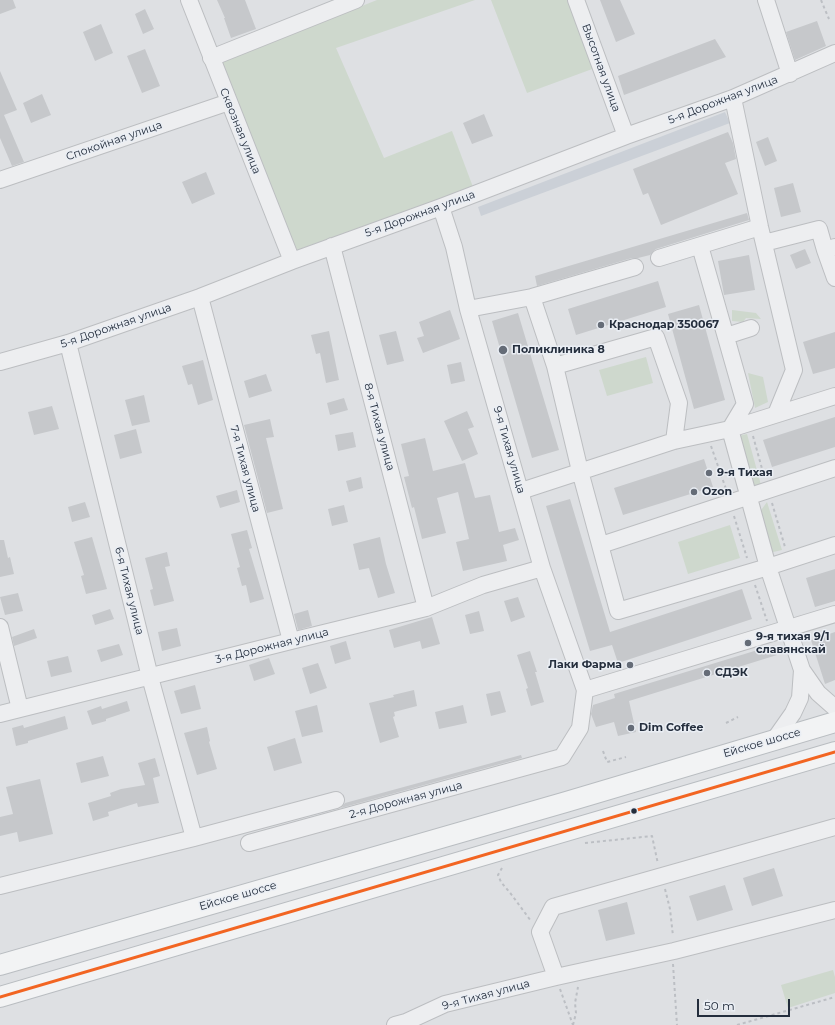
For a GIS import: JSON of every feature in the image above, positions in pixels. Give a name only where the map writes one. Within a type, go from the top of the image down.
[{"type":"main road","name":"Ейское шоссе","points":[[0,965],[835,722]]},
{"type":"main road","points":[[0,997],[835,752]]},
{"type":"street","name":"Сквозная улица","points":[[189,0],[292,261]]},
{"type":"street","points":[[211,58],[356,0]]},
{"type":"street","name":"Высотная улица","points":[[576,0],[626,136]]},
{"type":"street","points":[[766,0],[790,74]]},
{"type":"street","name":"5-я Дорожная улица","points":[[0,362],[68,343],[200,297],[626,136],[733,98],[835,53]]},
{"type":"street","points":[[733,98],[760,227],[794,370],[776,414]]},
{"type":"street","name":"Спокойная улица","points":[[0,180],[229,102]]},
{"type":"street","name":"9-я Тихая улица","points":[[441,207],[454,247],[468,309],[542,568],[585,690]]},
{"type":"street","points":[[659,258],[760,227]]},
{"type":"street","points":[[764,243],[819,229],[830,249],[835,278]]},
{"type":"street","name":"8-я Тихая улица","points":[[332,246],[426,608]]},
{"type":"street","points":[[700,246],[745,404],[730,429],[768,566],[787,629],[802,670],[818,692],[835,708]]},
{"type":"street","points":[[468,309],[532,297],[635,267]]},
{"type":"street","name":"7-я Тихая улица","points":[[200,297],[291,641]]},
{"type":"street","points":[[532,297],[555,366],[580,471],[618,611],[751,572],[835,545]]},
{"type":"street","points":[[726,336],[752,328]]},
{"type":"street","points":[[555,366],[656,337],[679,403],[674,441]]},
{"type":"street","name":"6-я Тихая улица","points":[[68,343],[150,677],[194,838]]},
{"type":"street","points":[[521,491],[674,441],[730,429],[835,396]]},
{"type":"street","points":[[601,545],[835,468]]},
{"type":"street","name":"3-я Дорожная улица","points":[[0,714],[426,608],[483,585],[542,568]]},
{"type":"street","points":[[585,690],[835,614]]},
{"type":"street","points":[[0,627],[20,709]]},
{"type":"street","points":[[774,740],[793,713],[800,698],[802,670]]},
{"type":"street","name":"2-я Дорожная улица","points":[[249,843],[562,757],[580,728],[585,690]]},
{"type":"street","points":[[0,886],[194,838],[336,800]]},
{"type":"street","points":[[556,977],[540,932],[553,907],[835,827]]},
{"type":"street","name":"9-я Тихая улица","points":[[395,1025],[406,1022],[445,1004],[556,977],[674,951],[835,910]]},
{"type":"path","points":[[822,0],[829,19]]},
{"type":"path","points":[[707,434],[771,634]]},
{"type":"path","points":[[726,722],[738,717]]},
{"type":"path","points":[[603,751],[607,762],[626,757]]},
{"type":"path","points":[[579,844],[652,836],[670,909],[674,951],[673,972],[677,1025]]},
{"type":"path","points":[[508,866],[502,868],[498,875],[500,882],[540,932]]},
{"type":"path","points":[[573,1025],[576,1013],[575,1003],[582,971]]},
{"type":"path","points":[[556,977],[573,1025]]},
{"type":"path","points":[[737,1025],[835,997]]},
{"type":"shaded area","points":[[377,0],[475,0],[336,48],[384,158],[452,131],[473,187],[297,250],[218,63]]},
{"type":"shaded area","points":[[491,0],[568,0],[595,68],[527,93]]},
{"type":"shaded area","points":[[725,112],[730,123],[481,216],[478,207]]},
{"type":"shaded area","points":[[732,310],[756,313],[761,319],[746,318],[743,322],[732,321]]},
{"type":"shaded area","points":[[646,357],[653,383],[607,396],[599,370]]},
{"type":"shaded area","points":[[748,373],[763,377],[768,402],[755,408]]},
{"type":"shaded area","points":[[747,434],[761,485],[752,488],[738,436]]},
{"type":"shaded area","points":[[767,502],[782,550],[769,553],[759,513]]},
{"type":"shaded area","points":[[730,525],[740,558],[688,574],[678,542]]},
{"type":"shaded area","points":[[833,970],[835,977],[835,993],[788,1008],[781,985]]},
{"type":"building","points":[[0,0],[13,0],[16,8],[0,14]]},
{"type":"building","points":[[217,0],[245,0],[256,29],[231,38],[225,18]]},
{"type":"building","points":[[600,0],[620,0],[635,34],[616,42]]},
{"type":"building","points":[[145,9],[154,29],[143,34],[135,14]]},
{"type":"building","points":[[817,21],[826,46],[795,60],[786,32]]},
{"type":"building","points":[[101,24],[113,53],[95,61],[83,32]]},
{"type":"building","points":[[715,39],[726,57],[624,95],[618,76]]},
{"type":"building","points":[[145,49],[160,86],[142,93],[127,56]]},
{"type":"building","points":[[0,71],[17,110],[4,115],[24,162],[12,166],[0,138]]},
{"type":"building","points":[[42,94],[51,115],[31,123],[23,103]]},
{"type":"building","points":[[484,114],[493,136],[472,144],[463,123]]},
{"type":"building","points":[[728,132],[733,143],[736,159],[725,163],[738,194],[661,225],[648,193],[643,195],[633,169]]},
{"type":"building","points":[[768,137],[777,161],[765,166],[756,142]]},
{"type":"building","points":[[206,172],[215,194],[192,204],[182,182]]},
{"type":"building","points":[[793,183],[801,212],[781,217],[774,188]]},
{"type":"building","points":[[747,213],[749,220],[656,249],[650,255],[632,258],[537,286],[535,276]]},
{"type":"building","points":[[805,249],[811,263],[796,269],[790,255]]},
{"type":"building","points":[[749,255],[755,290],[724,295],[718,261]]},
{"type":"building","points":[[658,281],[666,307],[576,335],[568,309]]},
{"type":"building","points":[[699,305],[725,400],[694,409],[668,314]]},
{"type":"building","points":[[450,310],[460,339],[423,353],[417,338],[424,336],[419,322]]},
{"type":"building","points":[[518,313],[559,450],[532,458],[492,321]]},
{"type":"building","points":[[329,331],[339,380],[326,383],[320,353],[316,354],[311,335]]},
{"type":"building","points":[[396,331],[404,361],[387,365],[379,335]]},
{"type":"building","points":[[835,332],[835,368],[813,374],[803,342]]},
{"type":"building","points":[[203,360],[213,400],[198,405],[192,384],[188,385],[182,366]]},
{"type":"building","points":[[461,362],[465,381],[451,384],[447,365]]},
{"type":"building","points":[[266,374],[272,391],[249,398],[244,381]]},
{"type":"building","points":[[144,395],[150,422],[132,426],[125,400]]},
{"type":"building","points":[[344,398],[348,410],[330,415],[327,403]]},
{"type":"building","points":[[52,406],[59,429],[34,435],[28,412]]},
{"type":"building","points":[[467,411],[474,427],[468,429],[478,454],[462,461],[444,421]]},
{"type":"building","points":[[835,417],[835,447],[772,467],[763,440]]},
{"type":"building","points":[[270,419],[274,437],[266,438],[283,509],[267,513],[244,425]]},
{"type":"building","points":[[136,429],[142,453],[120,459],[114,435]]},
{"type":"building","points":[[353,432],[356,447],[338,451],[335,435]]},
{"type":"building","points":[[425,438],[433,471],[465,463],[475,498],[490,495],[499,532],[515,528],[519,540],[503,545],[507,561],[463,571],[456,542],[469,539],[458,492],[437,498],[446,533],[422,539],[414,507],[412,508],[404,477],[409,476],[401,444]]},
{"type":"building","points":[[704,459],[713,487],[623,515],[614,488]]},
{"type":"building","points":[[361,477],[363,488],[349,492],[346,481]]},
{"type":"building","points":[[237,490],[240,502],[220,508],[216,496]]},
{"type":"building","points":[[570,499],[610,632],[742,589],[752,619],[618,663],[612,645],[590,651],[546,506]]},
{"type":"building","points":[[85,502],[90,517],[72,522],[68,507]]},
{"type":"building","points":[[344,505],[348,522],[332,526],[328,509]]},
{"type":"building","points":[[247,530],[252,548],[249,549],[264,599],[250,603],[246,585],[242,586],[237,568],[240,567],[231,534]]},
{"type":"building","points":[[92,537],[107,589],[86,594],[81,576],[84,575],[74,542]]},
{"type":"building","points":[[380,537],[395,593],[378,598],[369,568],[359,570],[353,544]]},
{"type":"building","points":[[0,540],[4,540],[8,558],[10,557],[14,574],[0,577]]},
{"type":"building","points":[[167,552],[170,566],[165,567],[174,601],[154,606],[150,590],[153,589],[145,558]]},
{"type":"building","points":[[835,569],[835,601],[815,607],[806,578]]},
{"type":"building","points":[[18,593],[23,611],[5,615],[0,597]]},
{"type":"building","points":[[518,597],[525,617],[511,622],[504,601]]},
{"type":"building","points":[[110,609],[114,619],[95,625],[92,615]]},
{"type":"building","points":[[308,610],[312,626],[298,630],[294,614]]},
{"type":"building","points":[[479,611],[484,631],[470,634],[465,615]]},
{"type":"building","points":[[432,617],[440,644],[422,649],[420,641],[394,648],[389,630]]},
{"type":"building","points":[[177,628],[181,646],[162,651],[158,632]]},
{"type":"building","points":[[34,629],[37,638],[14,646],[12,637]]},
{"type":"building","points":[[835,632],[835,680],[825,684],[811,640]]},
{"type":"building","points":[[346,641],[351,659],[335,664],[330,646]]},
{"type":"building","points":[[119,644],[123,655],[101,662],[97,650]]},
{"type":"building","points":[[774,645],[777,655],[629,701],[636,732],[618,736],[614,722],[596,727],[591,714],[593,705],[615,698],[614,694]]},
{"type":"building","points":[[530,651],[544,702],[531,706],[526,689],[528,688],[517,655]]},
{"type":"building","points":[[68,656],[72,672],[51,677],[47,661]]},
{"type":"building","points":[[269,658],[275,674],[254,681],[249,665]]},
{"type":"building","points":[[318,663],[327,688],[310,694],[302,668]]},
{"type":"building","points":[[195,685],[201,709],[181,714],[174,691]]},
{"type":"building","points":[[414,690],[417,706],[394,712],[395,716],[393,717],[399,737],[380,743],[369,703]]},
{"type":"building","points":[[500,691],[506,712],[491,716],[486,694]]},
{"type":"building","points":[[127,701],[130,711],[92,725],[87,711],[101,706],[102,709]]},
{"type":"building","points":[[317,705],[323,732],[302,737],[295,711]]},
{"type":"building","points":[[463,705],[467,723],[439,729],[435,712]]},
{"type":"building","points":[[65,716],[68,729],[16,746],[12,728],[23,725],[24,728]]},
{"type":"building","points":[[207,727],[209,742],[217,769],[197,775],[184,733]]},
{"type":"building","points":[[295,738],[302,763],[274,771],[267,747]]},
{"type":"building","points":[[521,755],[522,758],[341,808],[345,803]]},
{"type":"building","points":[[103,756],[109,776],[81,783],[76,763]]},
{"type":"building","points":[[155,758],[160,776],[153,778],[159,803],[138,807],[137,803],[108,812],[109,816],[93,821],[88,803],[111,796],[110,793],[121,789],[145,785],[138,763]]},
{"type":"building","points":[[40,779],[53,834],[19,842],[17,832],[0,836],[0,817],[13,814],[6,787]]},
{"type":"building","points":[[774,868],[783,896],[752,906],[743,878]]},
{"type":"building","points":[[725,885],[733,910],[697,921],[689,896]]},
{"type":"building","points":[[627,902],[635,934],[606,941],[598,910]]},
{"type":"transit line","points":[[0,997],[835,752]]},
{"type":"place","name":"Краснодар 350067","points":[[601,325]]},
{"type":"place","name":"Поликлиника 8","points":[[503,350]]},
{"type":"place","name":"9-я Тихая","points":[[709,473]]},
{"type":"place","name":"Ozon","points":[[694,492]]},
{"type":"place","name":"9-я тихая 9/1 славянскай","points":[[748,643]]},
{"type":"place","name":"Лаки Фарма","points":[[630,665]]},
{"type":"place","name":"СДЭК","points":[[707,673]]},
{"type":"place","name":"Dim Coffee","points":[[631,728]]}]
